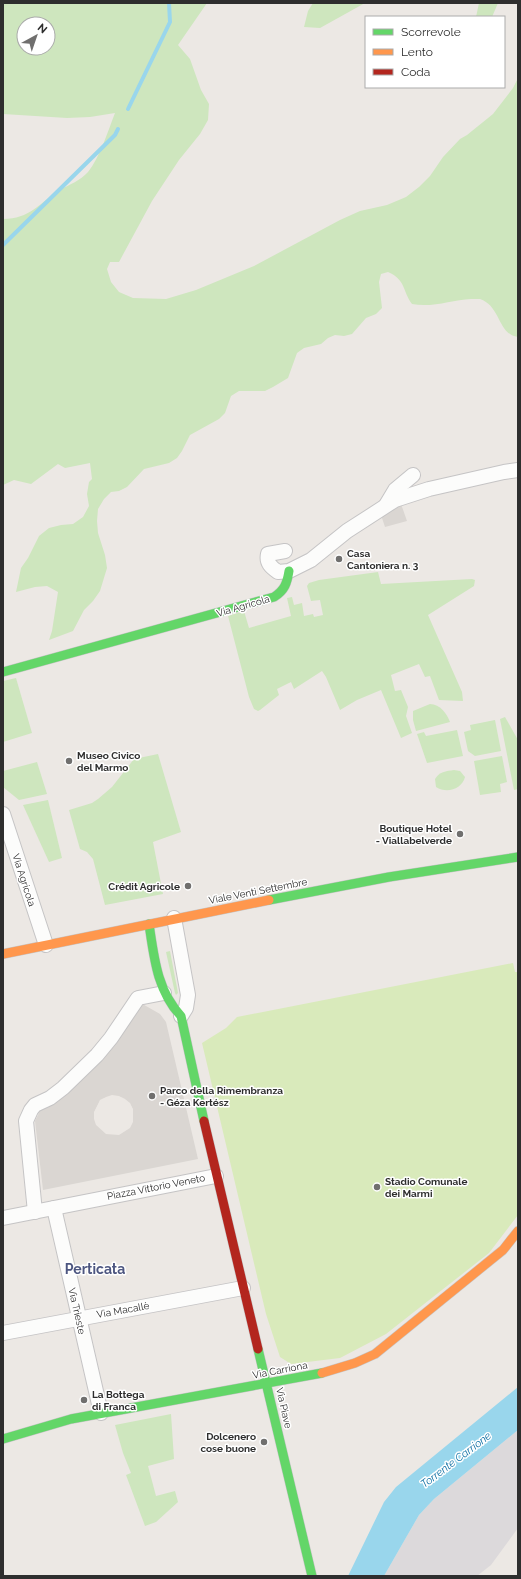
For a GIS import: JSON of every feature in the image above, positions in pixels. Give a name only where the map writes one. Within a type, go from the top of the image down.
[{"type":"street","points":[[285,552],[268,554],[267,557],[270,566],[278,572],[289,571],[311,560],[347,531],[395,500],[429,489],[518,470]]},
{"type":"street","points":[[382,508],[396,490],[413,475]]},
{"type":"street","name":"Via Agricola","points":[[3,672],[274,598],[286,588],[289,571]]},
{"type":"street","name":"Via Agricola","points":[[3,814],[46,945]]},
{"type":"street","name":"Viale Venti Settembre","points":[[3,954],[174,918],[397,876],[518,857]]},
{"type":"street","points":[[174,918],[188,994],[186,1008],[181,1016]]},
{"type":"street","name":"Piazza Vittorio Veneto","points":[[3,1218],[216,1176],[181,1016],[171,1006],[164,992],[149,924]]},
{"type":"street","points":[[35,1212],[26,1121],[31,1110],[36,1105],[50,1098],[63,1088],[97,1055],[111,1038],[138,998],[164,992]]},
{"type":"street","name":"Via Piave","points":[[216,1176],[312,1576]]},
{"type":"street","name":"Via Trieste","points":[[54,1208],[101,1413]]},
{"type":"street","name":"Via Carriona","points":[[3,1439],[71,1419],[331,1371],[355,1363],[374,1354],[503,1250],[518,1231]]},
{"type":"street","name":"Via Macallè","points":[[3,1333],[243,1288]]},
{"type":"shaded area","points":[[400,501],[407,521],[385,527],[380,512]]},
{"type":"shaded area","name":"Parco della Rimembranza - Géza Kertész","points":[[139,1002],[160,1014],[166,1022],[198,1159],[43,1190],[35,1121],[42,1107]],"holes":[[[112,1095],[119,1096],[130,1103],[133,1109],[133,1122],[130,1128],[119,1135],[106,1134],[96,1125],[94,1112],[100,1100]]]},
{"type":"shaded area","points":[[518,1430],[518,1528],[491,1565],[477,1576],[384,1576],[419,1515],[434,1499]]},
{"type":"green space","points":[[3,3],[207,3],[178,45],[190,59],[201,90],[209,104],[208,120],[200,134],[179,160],[152,201],[119,262],[110,262],[107,269],[111,282],[119,292],[133,298],[166,299],[196,290],[254,266],[340,220],[360,211],[387,205],[406,197],[430,176],[443,157],[460,139],[493,114],[513,88],[518,78],[518,337],[511,335],[507,331],[492,308],[480,299],[427,305],[412,304],[398,278],[388,272],[381,274],[379,282],[382,308],[376,314],[366,318],[352,334],[344,336],[335,335],[328,338],[321,344],[304,348],[297,353],[288,378],[273,387],[265,391],[239,391],[231,396],[225,413],[219,419],[190,435],[177,458],[169,463],[144,469],[127,487],[119,491],[111,492],[104,499],[98,509],[97,521],[98,533],[105,555],[107,568],[100,591],[84,610],[73,631],[49,640],[52,631],[58,592],[47,586],[35,587],[16,592],[21,568],[39,536],[49,528],[73,524],[83,517],[89,506],[87,494],[89,482],[92,479],[90,463],[65,468],[58,464],[31,484],[14,480],[3,485],[3,219],[20,216],[27,213],[85,175],[100,151],[115,113],[90,117],[67,118],[3,114]]},
{"type":"green space","points":[[313,3],[365,3],[320,28],[304,27],[308,11]]},
{"type":"green space","points":[[479,3],[498,3],[492,16],[476,16]]},
{"type":"green space","points":[[378,572],[381,584],[475,580],[474,586],[428,615],[462,692],[463,701],[439,700],[430,676],[425,677],[419,664],[391,675],[395,691],[401,690],[408,707],[406,716],[412,733],[401,738],[381,690],[357,700],[340,710],[322,671],[294,689],[291,682],[277,689],[279,695],[260,710],[258,711],[254,709],[249,697],[228,616],[244,611],[249,628],[291,616],[287,598],[292,597],[294,605],[302,603],[304,616],[313,614],[314,617],[323,615],[320,600],[311,601],[307,586],[309,583],[319,580]]},
{"type":"green space","points":[[16,678],[32,733],[3,742],[3,681]]},
{"type":"green space","points":[[430,704],[434,704],[443,710],[450,722],[416,731],[413,720],[413,711]]},
{"type":"green space","points":[[505,717],[518,740],[518,789],[514,790],[500,719]]},
{"type":"green space","points":[[495,720],[501,751],[475,756],[468,751],[464,732],[471,730],[470,725]]},
{"type":"green space","points":[[457,730],[463,756],[427,763],[417,734],[424,732],[426,736]]},
{"type":"green space","points":[[158,754],[181,832],[153,842],[163,894],[105,905],[93,859],[87,852],[80,849],[69,810],[92,803],[98,799],[112,787],[134,759]]},
{"type":"green space","points":[[502,756],[507,782],[500,784],[501,792],[480,795],[474,761]]},
{"type":"green space","points":[[37,762],[47,794],[19,800],[3,787],[3,771]]},
{"type":"green space","points":[[454,770],[460,771],[465,777],[461,785],[449,790],[436,787],[435,779],[441,773]]},
{"type":"green space","points":[[48,800],[62,858],[49,862],[23,805]]},
{"type":"green space","points":[[170,951],[178,993],[176,995],[166,952]]},
{"type":"green space","name":"Stadio Comunale dei Marmi","points":[[513,963],[515,972],[518,972],[518,1215],[489,1253],[386,1334],[340,1358],[291,1364],[280,1357],[266,1314],[202,1043],[226,1028],[237,1017]]},
{"type":"green space","points":[[171,1414],[174,1459],[148,1466],[156,1496],[175,1491],[178,1502],[156,1522],[145,1526],[126,1475],[131,1473],[123,1453],[115,1425]]},
{"type":"water","name":"Torrente Carrione","points":[[518,1387],[518,1430],[434,1499],[419,1515],[384,1576],[348,1576],[384,1502],[396,1487]]},
{"type":"waterway","points":[[128,109],[170,22],[169,3]]},
{"type":"waterway","points":[[3,245],[115,135],[118,129]]},
{"type":"traffic: fast","points":[[3,672],[274,597],[281,592],[285,586],[289,571]]},
{"type":"traffic: fast","points":[[269,900],[389,877],[518,857]]},
{"type":"traffic: fast","points":[[149,924],[155,961],[162,985],[173,1006],[181,1016],[204,1121]]},
{"type":"traffic: fast","points":[[258,1349],[312,1576]]},
{"type":"traffic: fast","points":[[3,1439],[71,1419],[322,1373]]},
{"type":"traffic: slow","points":[[3,954],[269,900]]},
{"type":"traffic: slow","points":[[322,1373],[355,1363],[375,1354],[503,1250],[518,1231]]},
{"type":"traffic: jam","points":[[204,1121],[258,1349]]},
{"type":"place","name":"Casa Cantoniera n. 3","points":[[339,559]]},
{"type":"place","name":"Museo Civico del Marmo","points":[[69,761]]},
{"type":"place","name":"Boutique Hotel - Viallabelverde","points":[[460,834]]},
{"type":"place","name":"Crédit Agricole","points":[[188,886]]},
{"type":"place","name":"Parco della Rimembranza - Géza Kertész","points":[[152,1096]]},
{"type":"place","name":"Stadio Comunale dei Marmi","points":[[377,1187]]},
{"type":"place","name":"La Bottega di Franca","points":[[84,1400]]},
{"type":"place","name":"Dolcenero cose buone","points":[[264,1442]]},
{"type":"district","name":"Perticata","points":[[95,1269]]}]
